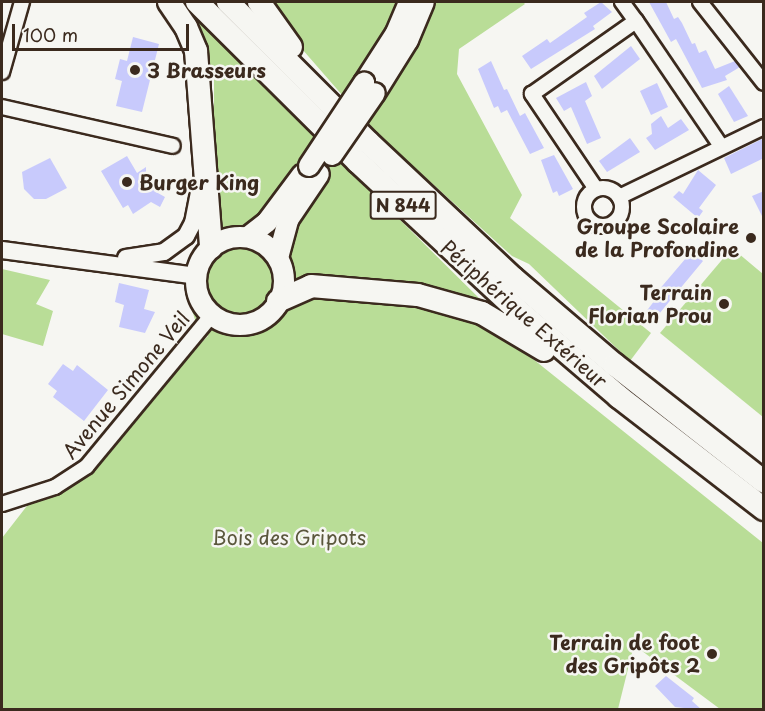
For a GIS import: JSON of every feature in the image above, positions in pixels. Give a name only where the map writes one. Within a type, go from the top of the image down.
[{"type":"highway","points":[[169,2],[186,27],[196,51],[202,98],[202,172],[211,247]]},
{"type":"highway","name":"Périphérique Extérieur","points":[[197,2],[409,211],[619,397],[764,509]]},
{"type":"highway","name":"N 844","points":[[228,2],[310,85],[540,301],[764,482]]},
{"type":"highway","points":[[259,2],[307,66],[310,85]]},
{"type":"highway","points":[[278,301],[311,286],[418,295],[454,303],[511,327],[600,394],[619,397]]},
{"type":"main road","points":[[370,88],[409,2]]},
{"type":"main road","points":[[278,258],[265,245],[248,237],[229,238],[211,247],[196,276],[201,302],[212,315],[227,323],[252,323],[267,315],[278,301],[283,284],[278,258],[288,220],[314,170],[370,88],[408,40],[424,2]]},
{"type":"main road","points":[[248,237],[267,222],[314,170]]},
{"type":"street","points":[[2,72],[22,2]]},
{"type":"street","points":[[622,2],[721,146]]},
{"type":"street","points":[[700,2],[764,83]]},
{"type":"street","points":[[596,189],[527,89],[636,21]]},
{"type":"street","points":[[2,107],[172,146]]},
{"type":"street","points":[[619,196],[764,127]]},
{"type":"street","points":[[114,262],[164,252],[186,236],[193,223],[202,172]]},
{"type":"street","points":[[605,188],[619,196],[621,213],[617,220],[605,226],[594,224],[584,206],[596,189],[605,188]]},
{"type":"street","points":[[2,250],[114,262],[196,276]]},
{"type":"street","name":"Avenue Simone Veil","points":[[2,504],[55,486],[87,466],[212,315]]},
{"type":"green space","points":[[245,2],[523,2],[525,4],[459,49],[457,74],[522,195],[510,218],[651,333],[630,361],[529,264],[512,256],[370,127],[275,18]]},
{"type":"green space","name":"Bois des Gripots","points":[[200,22],[485,304],[484,329],[528,355],[763,543],[763,709],[720,709],[634,645],[618,709],[2,710],[2,538],[30,502],[79,481],[111,448],[164,379],[208,336],[196,323],[188,297],[196,254],[206,239],[214,208],[214,78],[197,25]]},
{"type":"green space","name":"Terrain Florian Prou","points":[[732,248],[763,274],[763,417],[660,333]]},
{"type":"green space","points":[[2,269],[50,280],[36,304],[53,311],[43,346],[2,334]]},
{"type":"building","points":[[601,2],[612,12],[593,26],[595,29],[531,69],[522,56],[547,39],[550,43],[587,17],[584,13]]},
{"type":"building","points":[[649,2],[666,2],[674,19],[678,17],[699,53],[706,50],[715,69],[735,61],[740,67],[725,76],[727,80],[702,88],[676,39],[671,42]]},
{"type":"building","name":"3 Brasseurs","points":[[133,37],[159,44],[142,112],[116,106],[122,81],[115,79],[120,59],[127,61]]},
{"type":"building","points":[[631,46],[640,59],[602,89],[594,76]]},
{"type":"building","points":[[491,61],[504,90],[507,89],[520,116],[525,113],[544,148],[530,154],[507,110],[501,113],[498,106],[494,108],[478,69]]},
{"type":"building","points":[[586,82],[592,96],[585,101],[601,138],[587,144],[571,107],[564,111],[556,98]]},
{"type":"building","points":[[657,83],[668,107],[651,115],[640,91]]},
{"type":"building","points":[[729,86],[748,116],[734,122],[718,94]]},
{"type":"building","points":[[661,116],[668,128],[681,119],[689,130],[655,150],[646,138],[652,134],[651,124]]},
{"type":"building","points":[[630,138],[640,152],[607,172],[599,161]]},
{"type":"building","points":[[764,138],[764,158],[731,174],[724,158]]},
{"type":"building","points":[[554,155],[573,189],[559,196],[557,191],[553,193],[541,160]]},
{"type":"building","name":"Burger King","points":[[127,156],[137,173],[146,167],[146,180],[159,187],[156,192],[165,197],[160,207],[151,202],[133,214],[128,205],[123,208],[101,171]]},
{"type":"building","points":[[50,158],[67,188],[46,199],[34,199],[24,189],[22,172]]},
{"type":"building","points":[[698,170],[716,185],[699,208],[703,211],[698,218],[673,197],[679,191],[683,194]]},
{"type":"building","points":[[764,191],[764,220],[752,196]]},
{"type":"building","points":[[692,251],[703,261],[654,320],[645,313],[655,300],[652,298]]},
{"type":"building","points":[[119,283],[149,290],[144,309],[155,312],[145,333],[119,327],[124,305],[115,302]]},
{"type":"building","points":[[63,364],[73,371],[77,365],[108,390],[84,421],[53,397],[57,391],[48,384]]},
{"type":"building","points":[[666,676],[694,698],[692,701],[702,710],[675,707],[655,686]]},
{"type":"place","name":"3 Brasseurs","points":[[135,70]]},
{"type":"place","name":"Burger King","points":[[127,182]]},
{"type":"place","name":"Groupe Scolaire de la Profondine","points":[[751,238]]},
{"type":"place","name":"Terrain Florian Prou","points":[[724,304]]},
{"type":"place","name":"Terrain de foot des Gripôts 2","points":[[712,654]]}]
